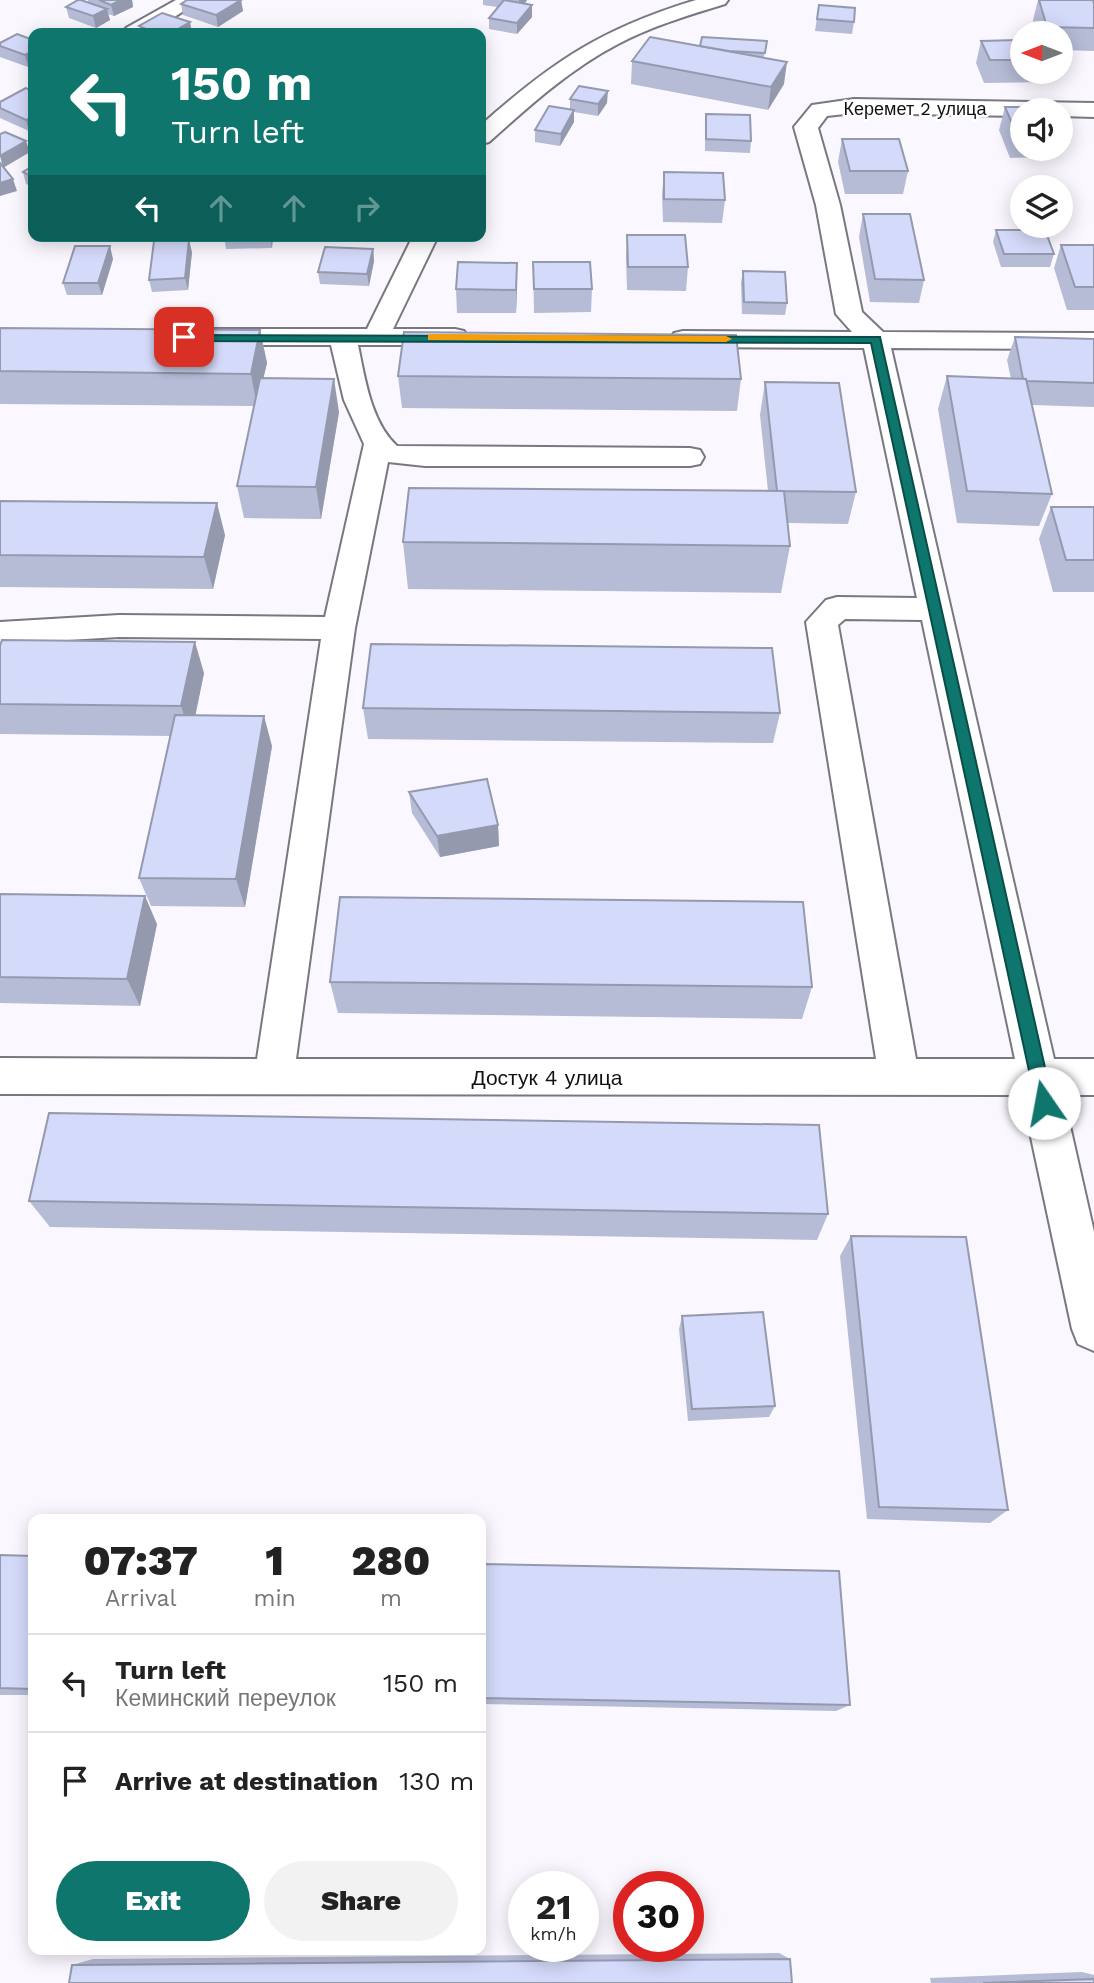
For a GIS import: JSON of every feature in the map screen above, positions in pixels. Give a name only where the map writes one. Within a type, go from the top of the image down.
[{"type":"street","points":[[143,28],[191,0]]},
{"type":"street","points":[[486,133],[536,88],[610,40],[675,13],[718,0]]},
{"type":"street","name":"Керемет 2 улица","points":[[876,340],[849,314],[828,205],[806,127],[820,110],[854,106],[1094,110]]},
{"type":"street","points":[[376,337],[423,242]]},
{"type":"street","points":[[192,337],[474,337]]},
{"type":"street","points":[[343,337],[355,396],[377,444],[390,454],[425,457],[690,457]]},
{"type":"street","points":[[654,338],[1094,341]]},
{"type":"street","points":[[876,340],[1094,1329]]},
{"type":"street","points":[[274,1076],[339,628],[377,444]]},
{"type":"street","points":[[900,1077],[822,622],[837,608],[937,609]]},
{"type":"street","points":[[0,634],[119,626],[339,628]]},
{"type":"street","name":"Достук 4 улица","points":[[0,1076],[1094,1077]]},
{"type":"building","points":[[78,0],[107,9],[93,16],[66,7]]},
{"type":"building","points":[[99,0],[121,0],[111,5]]},
{"type":"building","points":[[187,0],[241,0],[216,15],[181,4]]},
{"type":"building","points":[[504,0],[532,5],[517,23],[489,18]]},
{"type":"building","points":[[1039,0],[1093,0],[1094,28],[1073,28],[1073,21],[1045,21]]},
{"type":"building","points":[[819,5],[855,8],[854,22],[817,19]]},
{"type":"building","points":[[162,13],[190,22],[180,28],[139,26]]},
{"type":"building","points":[[17,34],[28,38],[28,53],[25,55],[0,46],[0,43]]},
{"type":"building","points":[[650,37],[787,62],[771,87],[632,61]]},
{"type":"building","points":[[702,37],[767,41],[765,53],[729,51],[700,46]]},
{"type":"building","points":[[1010,40],[1010,60],[990,60],[981,41]]},
{"type":"building","points":[[579,86],[608,91],[598,104],[570,99]]},
{"type":"building","points":[[28,89],[28,119],[0,108],[0,102]]},
{"type":"building","points":[[549,106],[574,110],[561,134],[535,130]]},
{"type":"building","points":[[706,114],[750,115],[751,141],[706,139]]},
{"type":"building","points":[[5,132],[26,141],[0,156],[0,134]]},
{"type":"building","points":[[842,139],[899,139],[908,171],[850,171]]},
{"type":"building","points":[[0,163],[13,179],[0,183]]},
{"type":"building","points":[[664,172],[723,173],[725,200],[664,199]]},
{"type":"building","points":[[863,214],[910,214],[924,280],[875,279]]},
{"type":"building","points":[[996,230],[1010,230],[1010,238],[1048,238],[1054,254],[1004,254]]},
{"type":"building","points":[[627,235],[685,235],[688,267],[628,267]]},
{"type":"building","points":[[154,242],[189,242],[185,278],[149,280]]},
{"type":"building","points":[[1061,245],[1094,245],[1094,287],[1075,287]]},
{"type":"building","points":[[75,246],[110,246],[98,283],[63,283]]},
{"type":"building","points":[[325,247],[373,249],[367,274],[318,272]]},
{"type":"building","points":[[458,262],[517,263],[516,290],[456,289]]},
{"type":"building","points":[[533,262],[590,262],[592,289],[534,289]]},
{"type":"building","points":[[743,271],[785,272],[787,303],[744,302]]},
{"type":"building","points":[[0,328],[260,330],[251,374],[0,371]]},
{"type":"building","points":[[404,332],[736,335],[741,379],[398,376]]},
{"type":"building","points":[[1015,337],[1094,339],[1094,383],[1026,381],[1023,379]]},
{"type":"building","points":[[947,376],[1026,379],[1052,494],[967,491]]},
{"type":"building","points":[[260,378],[334,379],[316,487],[237,486]]},
{"type":"building","points":[[765,382],[839,383],[856,492],[777,491]]},
{"type":"building","points":[[409,488],[784,491],[790,546],[403,542]]},
{"type":"building","points":[[0,501],[217,503],[204,557],[0,555]]},
{"type":"building","points":[[1051,507],[1094,507],[1094,560],[1066,560]]},
{"type":"building","points":[[2,640],[195,642],[181,706],[0,704]]},
{"type":"building","points":[[371,644],[772,648],[780,713],[363,708]]},
{"type":"building","points":[[175,715],[264,716],[236,879],[139,878]]},
{"type":"building","points":[[487,779],[498,825],[437,836],[409,792]]},
{"type":"building","points":[[0,894],[145,896],[127,979],[0,977]]},
{"type":"building","points":[[340,897],[803,902],[812,987],[330,982]]},
{"type":"building","points":[[49,1113],[819,1125],[828,1214],[29,1201]]},
{"type":"building","points":[[851,1236],[966,1237],[1008,1510],[879,1507]]},
{"type":"building","points":[[763,1312],[775,1406],[692,1409],[682,1316]]},
{"type":"building","points":[[0,1555],[28,1556],[28,1689],[0,1688]]},
{"type":"building","points":[[486,1564],[839,1571],[850,1705],[486,1698]]},
{"type":"building","points":[[790,1959],[792,1983],[69,1983],[72,1965],[704,1962],[704,1960]]},
{"type":"building","points":[[1094,1979],[1094,1983],[983,1983]]},
{"type":"slow traffic","points":[[432,337],[726,339]]},
{"type":"route","points":[[184,337],[876,340],[1044,1103]]}]
